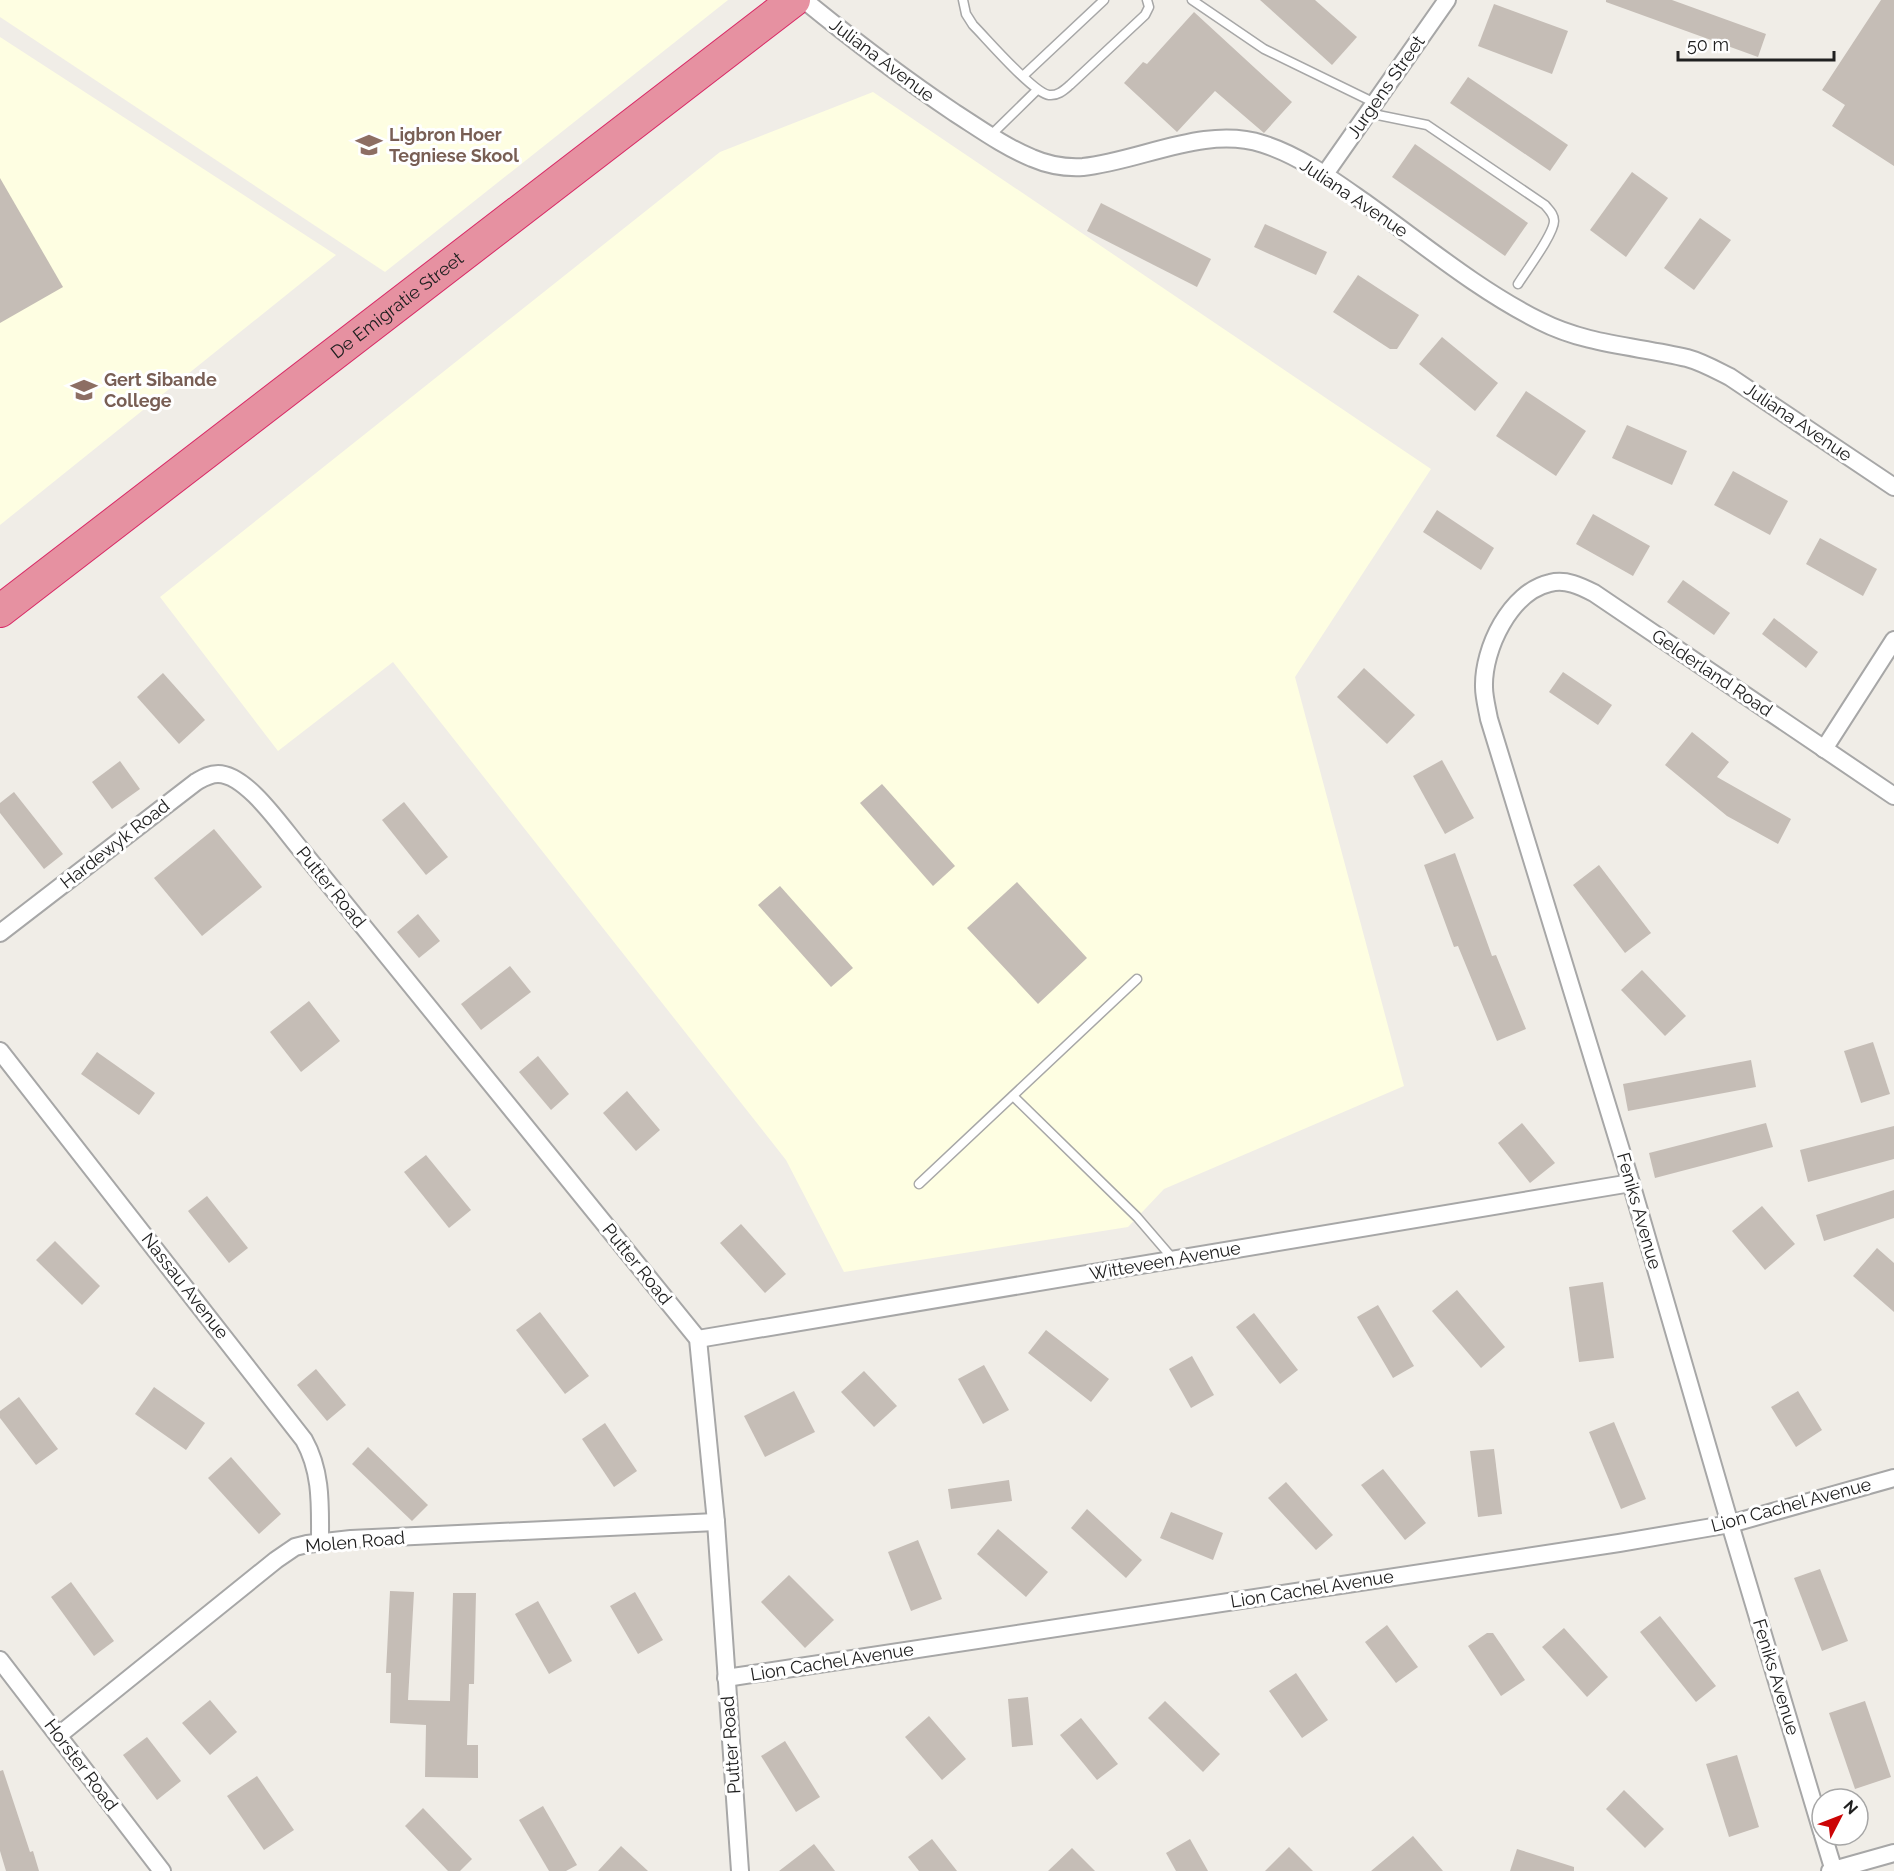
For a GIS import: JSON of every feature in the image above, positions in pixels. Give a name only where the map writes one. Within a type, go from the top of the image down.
[{"type":"highway","name":"De Emigratie Street","points":[[0,612],[794,0]]},
{"type":"street","name":"Juliana Avenue","points":[[804,0],[915,86],[990,136],[1032,158],[1056,165],[1081,167],[1202,140],[1228,138],[1261,143],[1271,147],[1325,174],[1496,295],[1540,321],[1593,341],[1689,358],[1707,365],[1730,377],[1894,487]]},
{"type":"street","name":"Jurgens Street","points":[[1325,174],[1447,0]]},
{"type":"street","name":"Gelderland Road","points":[[1523,597],[1535,588],[1551,583],[1570,583],[1589,590],[1894,796]]},
{"type":"street","name":"Feniks Avenue","points":[[1523,597],[1497,631],[1490,646],[1484,687],[1486,704],[1631,1183],[1810,1794]]},
{"type":"street","points":[[1824,748],[1894,640]]},
{"type":"street","name":"Hardewyk Road","points":[[0,933],[196,782],[219,774],[237,779]]},
{"type":"street","name":"Putter Road","points":[[237,779],[253,793],[295,843],[698,1339],[716,1522],[740,1871]]},
{"type":"street","name":"Nassau Avenue","points":[[0,1052],[304,1440],[312,1454],[318,1474],[320,1542]]},
{"type":"street","name":"Witteveen Avenue","points":[[698,1339],[1631,1183]]},
{"type":"street","name":"Lion Cachel Avenue","points":[[726,1678],[1607,1545],[1730,1524],[1894,1478]]},
{"type":"street","name":"Molen Road","points":[[59,1735],[259,1572],[295,1547],[320,1542],[716,1522]]},
{"type":"street","name":"Horster Road","points":[[0,1660],[59,1735],[156,1869]]},
{"type":"street","name":"Feniks Avenue","points":[[1826,1847],[1832,1871]]},
{"type":"street","points":[[1832,1871],[1894,1854]]},
{"type":"lane","points":[[963,0],[966,14],[973,25],[1037,90],[1052,95],[1064,90],[1145,15],[1149,7],[1147,0]]},
{"type":"lane","points":[[1023,76],[1104,0]]},
{"type":"lane","points":[[1192,0],[1264,49],[1371,108],[1427,125],[1545,205],[1554,217],[1553,230],[1518,284]]},
{"type":"lane","points":[[990,136],[1037,90]]},
{"type":"lane","points":[[919,1184],[1137,980]]},
{"type":"lane","points":[[1013,1096],[1137,1217],[1174,1260]]},
{"type":"shaded area","name":"Ligbron Hoer Tegniese Skool","points":[[0,0],[728,0],[385,272],[0,17]]},
{"type":"shaded area","name":"Gert Sibande College","points":[[0,37],[336,255],[0,525]]},
{"type":"shaded area","points":[[873,92],[1431,469],[1295,677],[1404,1086],[1164,1189],[1128,1227],[844,1272],[786,1160],[393,662],[278,751],[160,597],[720,152]]},
{"type":"building","points":[[1260,0],[1315,0],[1357,37],[1332,65]]},
{"type":"building","points":[[1606,0],[1672,0],[1766,34],[1758,57],[1606,2]]},
{"type":"building","points":[[1881,0],[1894,0],[1894,166],[1832,126],[1845,105],[1822,90]]},
{"type":"building","points":[[1494,4],[1568,31],[1552,74],[1478,46]]},
{"type":"building","points":[[1194,12],[1292,102],[1264,133],[1215,91],[1177,132],[1124,83],[1143,62],[1147,64]]},
{"type":"building","points":[[1468,77],[1568,145],[1550,171],[1450,103]]},
{"type":"building","points":[[1415,144],[1528,223],[1505,256],[1392,177]]},
{"type":"building","points":[[1632,172],[1668,198],[1626,257],[1590,230]]},
{"type":"building","points":[[0,178],[63,287],[0,323]]},
{"type":"building","points":[[1101,203],[1211,259],[1197,287],[1087,231]]},
{"type":"building","points":[[1700,218],[1731,240],[1694,290],[1664,268]]},
{"type":"building","points":[[1265,224],[1327,252],[1316,275],[1254,247]]},
{"type":"building","points":[[1358,275],[1419,315],[1397,349],[1390,349],[1333,312]]},
{"type":"building","points":[[1442,337],[1498,383],[1475,411],[1419,364]]},
{"type":"building","points":[[1526,391],[1586,431],[1556,476],[1496,436]]},
{"type":"building","points":[[1627,425],[1687,451],[1672,485],[1612,458]]},
{"type":"building","points":[[1733,471],[1788,501],[1770,535],[1714,505]]},
{"type":"building","points":[[1437,510],[1494,548],[1481,570],[1423,532]]},
{"type":"building","points":[[1593,514],[1650,546],[1633,576],[1576,544]]},
{"type":"building","points":[[1820,538],[1877,569],[1863,596],[1806,564]]},
{"type":"building","points":[[1683,580],[1730,613],[1714,635],[1667,602]]},
{"type":"building","points":[[1774,618],[1818,652],[1806,668],[1762,634]]},
{"type":"building","points":[[1364,668],[1415,715],[1387,744],[1337,697]]},
{"type":"building","points":[[1563,672],[1612,705],[1598,725],[1549,692]]},
{"type":"building","points":[[163,673],[205,720],[179,744],[137,697]]},
{"type":"building","points":[[1692,732],[1729,762],[1717,777],[1791,819],[1778,844],[1727,816],[1665,765]]},
{"type":"building","points":[[1442,760],[1474,818],[1445,834],[1413,776]]},
{"type":"building","points":[[120,761],[140,789],[112,809],[92,782]]},
{"type":"building","points":[[882,784],[955,866],[933,886],[860,803]]},
{"type":"building","points":[[14,792],[63,854],[44,869],[0,813],[0,803]]},
{"type":"building","points":[[404,802],[448,857],[426,875],[382,820]]},
{"type":"building","points":[[214,829],[262,887],[202,936],[154,878]]},
{"type":"building","points":[[1455,853],[1492,956],[1496,955],[1526,1029],[1497,1041],[1458,946],[1454,947],[1424,865]]},
{"type":"building","points":[[1599,865],[1651,933],[1625,953],[1573,885]]},
{"type":"building","points":[[1017,882],[1087,958],[1038,1004],[967,928]]},
{"type":"building","points":[[780,886],[853,968],[831,987],[758,905]]},
{"type":"building","points":[[418,914],[440,941],[419,958],[397,932]]},
{"type":"building","points":[[510,966],[531,992],[481,1030],[461,1004]]},
{"type":"building","points":[[1642,970],[1686,1016],[1665,1036],[1621,990]]},
{"type":"building","points":[[309,1001],[340,1041],[301,1072],[270,1032]]},
{"type":"building","points":[[1873,1042],[1890,1094],[1861,1103],[1844,1051]]},
{"type":"building","points":[[97,1052],[155,1093],[139,1115],[81,1074]]},
{"type":"building","points":[[538,1056],[569,1094],[551,1110],[519,1072]]},
{"type":"building","points":[[1751,1060],[1756,1087],[1628,1111],[1623,1084]]},
{"type":"building","points":[[627,1091],[660,1130],[636,1151],[603,1113]]},
{"type":"building","points":[[1522,1123],[1555,1163],[1530,1183],[1498,1143]]},
{"type":"building","points":[[1766,1123],[1773,1147],[1655,1178],[1649,1153]]},
{"type":"building","points":[[1894,1126],[1894,1159],[1808,1182],[1800,1150]]},
{"type":"building","points":[[426,1155],[471,1210],[449,1228],[404,1172]]},
{"type":"building","points":[[1894,1190],[1894,1218],[1824,1241],[1816,1215]]},
{"type":"building","points":[[207,1196],[248,1248],[229,1263],[188,1211]]},
{"type":"building","points":[[1762,1206],[1795,1244],[1765,1270],[1732,1231]]},
{"type":"building","points":[[741,1224],[786,1274],[765,1293],[720,1243]]},
{"type":"building","points":[[55,1241],[100,1286],[82,1305],[36,1260]]},
{"type":"building","points":[[1877,1248],[1894,1263],[1894,1312],[1853,1276]]},
{"type":"building","points":[[1603,1282],[1614,1358],[1579,1362],[1569,1287]]},
{"type":"building","points":[[1457,1290],[1505,1347],[1481,1368],[1432,1311]]},
{"type":"building","points":[[1378,1305],[1414,1366],[1393,1378],[1357,1317]]},
{"type":"building","points":[[540,1312],[589,1376],[565,1394],[516,1330]]},
{"type":"building","points":[[1254,1313],[1298,1370],[1280,1384],[1236,1327]]},
{"type":"building","points":[[1046,1330],[1109,1379],[1091,1402],[1028,1353]]},
{"type":"building","points":[[1192,1356],[1214,1395],[1191,1408],[1169,1369]]},
{"type":"building","points":[[984,1365],[1009,1410],[983,1424],[958,1379]]},
{"type":"building","points":[[316,1369],[346,1405],[327,1421],[297,1385]]},
{"type":"building","points":[[864,1371],[897,1406],[874,1427],[841,1392]]},
{"type":"building","points":[[154,1387],[205,1423],[186,1450],[135,1414]]},
{"type":"building","points":[[794,1391],[815,1432],[765,1457],[744,1416]]},
{"type":"building","points":[[1798,1391],[1822,1430],[1796,1447],[1771,1407]]},
{"type":"building","points":[[19,1397],[58,1449],[36,1465],[0,1418],[0,1411]]},
{"type":"building","points":[[1614,1422],[1646,1499],[1621,1509],[1589,1432]]},
{"type":"building","points":[[605,1423],[637,1471],[614,1487],[582,1439]]},
{"type":"building","points":[[368,1447],[428,1505],[412,1521],[352,1464]]},
{"type":"building","points":[[1494,1449],[1502,1514],[1478,1517],[1470,1451]]},
{"type":"building","points":[[231,1457],[281,1514],[259,1534],[208,1478]]},
{"type":"building","points":[[1383,1469],[1426,1523],[1405,1540],[1361,1485]]},
{"type":"building","points":[[1009,1480],[1012,1501],[951,1509],[948,1489]]},
{"type":"building","points":[[1286,1482],[1333,1535],[1316,1550],[1268,1498]]},
{"type":"building","points":[[1087,1509],[1142,1560],[1126,1578],[1071,1528]]},
{"type":"building","points":[[1171,1512],[1223,1533],[1213,1560],[1160,1538]]},
{"type":"building","points":[[998,1529],[1048,1572],[1026,1597],[977,1554]]},
{"type":"building","points":[[918,1540],[942,1599],[911,1611],[888,1552]]},
{"type":"building","points":[[1820,1569],[1848,1641],[1822,1651],[1794,1578]]},
{"type":"building","points":[[789,1575],[834,1620],[805,1648],[761,1602]]},
{"type":"building","points":[[71,1582],[114,1641],[94,1656],[51,1597]]},
{"type":"building","points":[[390,1591],[414,1592],[408,1700],[450,1701],[453,1593],[476,1593],[474,1684],[469,1684],[467,1745],[478,1745],[478,1778],[425,1777],[426,1725],[390,1723],[391,1673],[386,1673]]},
{"type":"building","points":[[635,1592],[663,1640],[638,1654],[610,1606]]},
{"type":"building","points":[[538,1601],[572,1661],[549,1674],[515,1614]]},
{"type":"building","points":[[1660,1616],[1716,1686],[1696,1702],[1640,1632]]},
{"type":"building","points":[[1387,1625],[1418,1667],[1396,1683],[1365,1642]]},
{"type":"building","points":[[1564,1628],[1608,1677],[1587,1697],[1542,1647]]},
{"type":"building","points":[[1487,1633],[1493,1633],[1525,1680],[1501,1696],[1468,1646]]},
{"type":"building","points":[[1296,1673],[1328,1720],[1302,1738],[1269,1691]]},
{"type":"building","points":[[1028,1697],[1033,1745],[1012,1747],[1008,1699]]},
{"type":"building","points":[[210,1700],[237,1732],[210,1755],[182,1723]]},
{"type":"building","points":[[1165,1701],[1220,1754],[1203,1772],[1148,1718]]},
{"type":"building","points":[[1865,1701],[1891,1777],[1854,1787],[1829,1713]]},
{"type":"building","points":[[929,1716],[966,1759],[942,1780],[905,1737]]},
{"type":"building","points":[[1081,1718],[1118,1764],[1097,1780],[1060,1735]]},
{"type":"building","points":[[147,1737],[181,1781],[157,1800],[123,1755]]},
{"type":"building","points":[[785,1741],[820,1797],[796,1812],[761,1756]]},
{"type":"building","points":[[1737,1755],[1759,1827],[1729,1837],[1706,1764]]},
{"type":"building","points":[[3,1770],[30,1852],[33,1851],[39,1871],[6,1871],[0,1851],[0,1771]]},
{"type":"building","points":[[257,1776],[294,1830],[264,1850],[227,1796]]},
{"type":"building","points":[[1624,1790],[1664,1829],[1645,1848],[1606,1809]]},
{"type":"building","points":[[543,1806],[577,1865],[566,1871],[549,1871],[519,1820]]},
{"type":"building","points":[[423,1808],[472,1859],[460,1871],[448,1871],[405,1826]]},
{"type":"building","points":[[1413,1836],[1443,1871],[1371,1871]]},
{"type":"building","points":[[932,1839],[957,1871],[919,1871],[908,1857]]},
{"type":"building","points":[[1190,1839],[1208,1871],[1176,1871],[1166,1853]]},
{"type":"building","points":[[814,1844],[835,1871],[779,1871]]},
{"type":"building","points":[[621,1846],[648,1871],[598,1871]]},
{"type":"building","points":[[1289,1847],[1313,1871],[1265,1871]]},
{"type":"building","points":[[1072,1848],[1095,1871],[1048,1871]]},
{"type":"building","points":[[1517,1849],[1574,1867],[1574,1871],[1510,1871]]},
{"type":"place","name":"Ligbron Hoer Tegniese Skool","points":[[369,145]]},
{"type":"place","name":"Gert Sibande College","points":[[84,390]]}]
